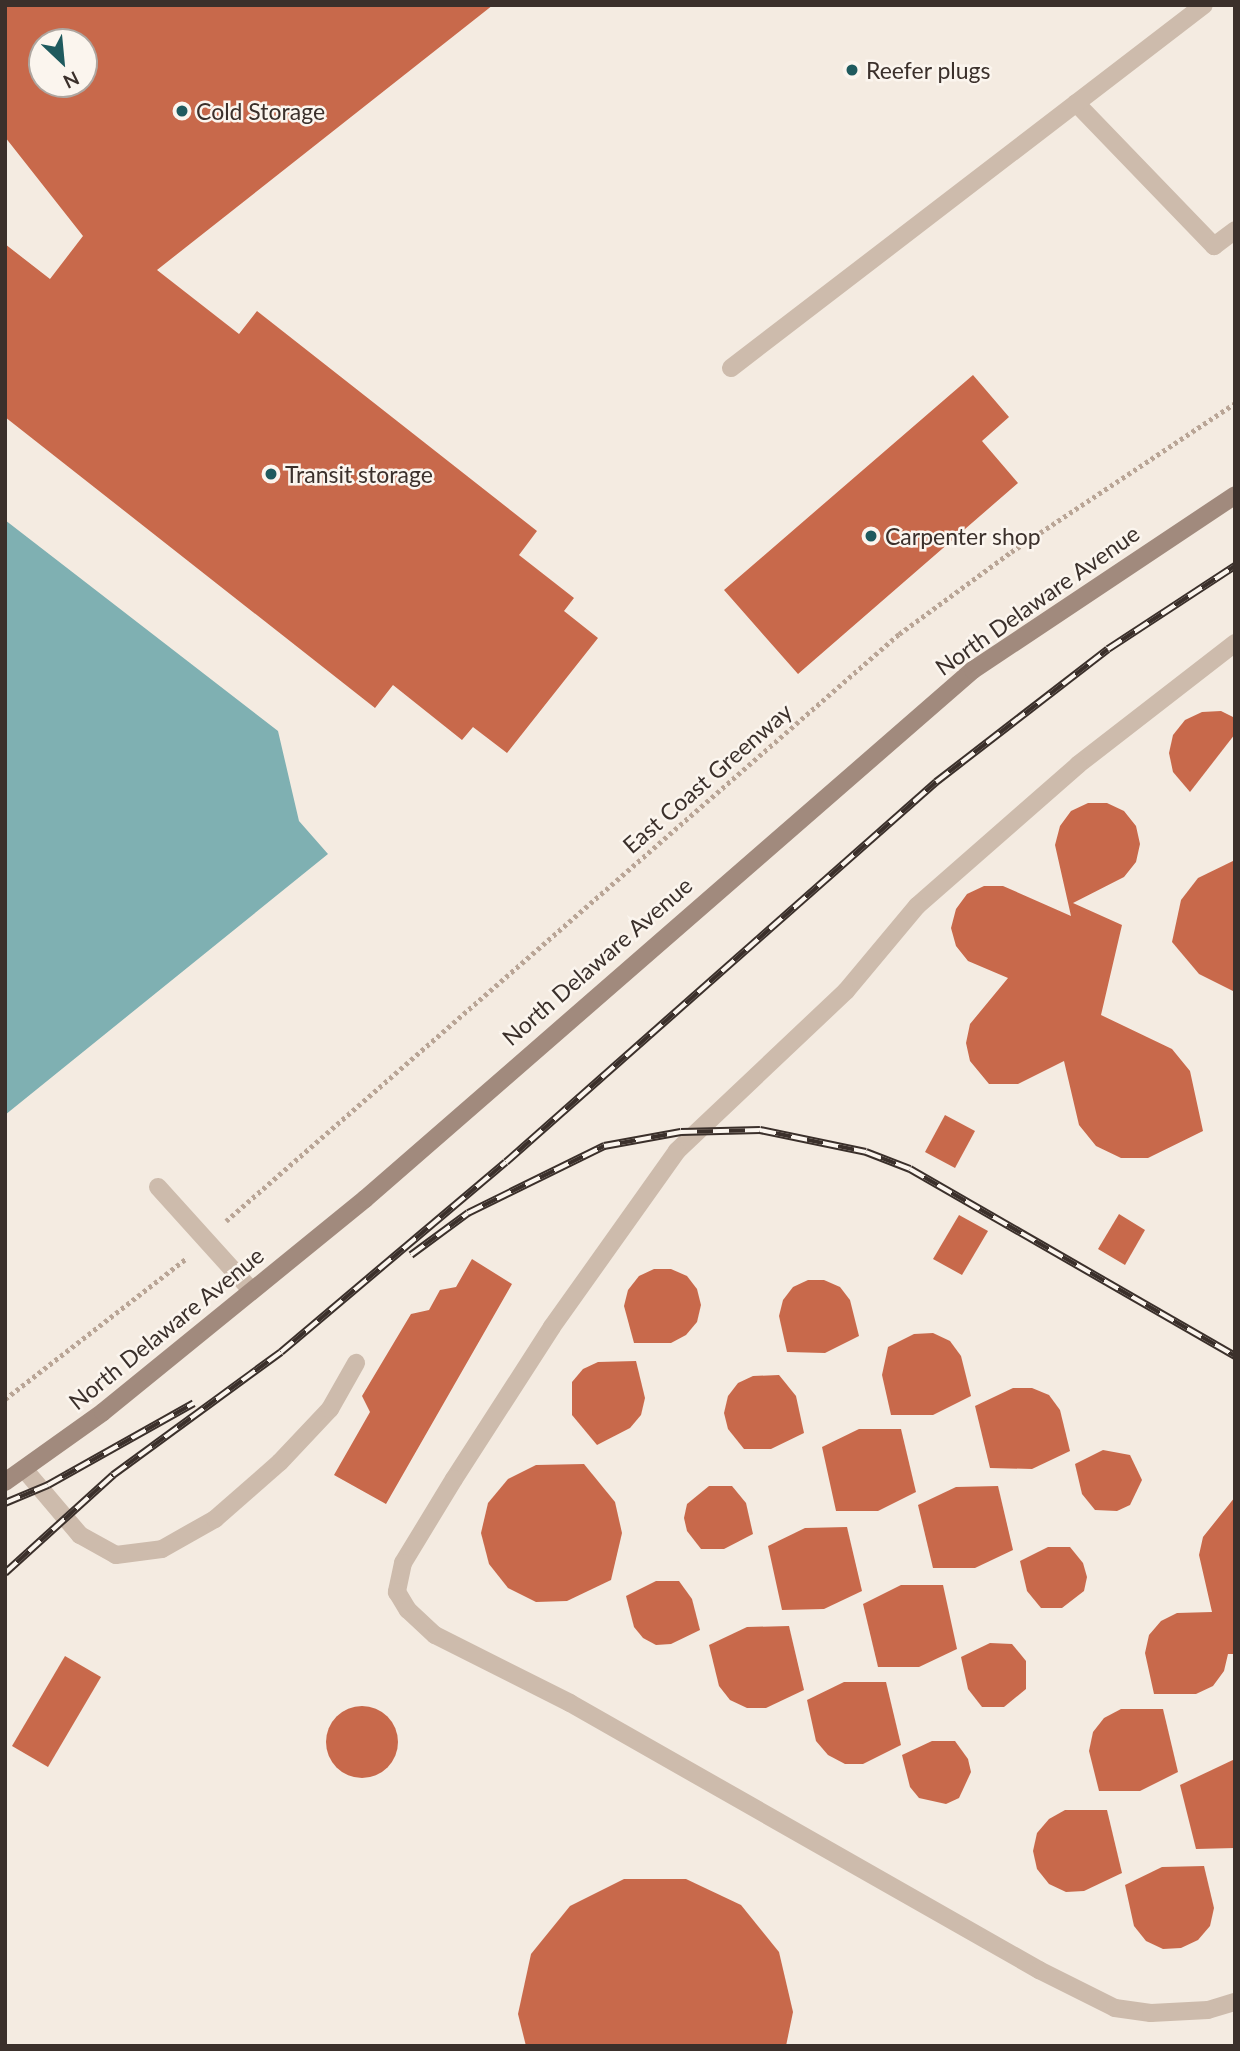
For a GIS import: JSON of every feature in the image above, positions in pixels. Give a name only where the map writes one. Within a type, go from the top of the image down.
[{"type":"street","name":"North Delaware Avenue","points":[[5,1482],[103,1412],[366,1199],[973,670],[1235,495]]},
{"type":"lane","points":[[731,368],[1203,5]]},
{"type":"lane","points":[[1076,103],[1214,246],[1235,230]]},
{"type":"lane","points":[[1235,643],[1078,765],[917,905],[846,991],[677,1151],[552,1327],[454,1479],[403,1563],[397,1592],[408,1610],[435,1635],[570,1703],[1039,1970],[1115,2008],[1151,2013],[1208,2010],[1235,2003]]},
{"type":"lane","points":[[158,1187],[252,1292]]},
{"type":"lane","points":[[24,1469],[80,1535],[116,1555],[162,1549],[215,1519],[280,1462],[330,1409],[356,1363]]},
{"type":"path","name":"East Coast Greenway","points":[[231,1217],[899,634],[1022,544],[1235,403]]},
{"type":"path","points":[[5,1399],[174,1270]]},
{"type":"water","points":[[5,520],[278,731],[299,821],[328,854],[5,1115]]},
{"type":"building","name":"Transit storage","points":[[5,5],[493,5],[157,270],[239,334],[257,311],[537,531],[519,555],[574,598],[564,611],[598,638],[507,753],[473,727],[462,740],[393,685],[375,708],[5,417],[5,244],[50,279],[83,236],[5,137]]},
{"type":"building","name":"Carpenter shop","points":[[973,375],[1009,417],[982,441],[1018,483],[798,674],[724,590]]},
{"type":"building","points":[[1221,711],[1235,718],[1235,734],[1190,792],[1173,772],[1169,753],[1173,735],[1185,720],[1202,712]]},
{"type":"building","points":[[1088,803],[1107,803],[1124,811],[1136,826],[1140,844],[1136,862],[1124,877],[1073,903],[1122,925],[1101,1015],[1172,1049],[1190,1071],[1203,1131],[1148,1158],[1121,1158],[1096,1146],[1079,1125],[1064,1061],[1018,1084],[989,1084],[970,1061],[966,1043],[970,1024],[1008,978],[968,961],[956,946],[951,928],[956,909],[967,894],[984,886],[1003,886],[1071,916],[1055,845],[1060,826],[1071,811]]},
{"type":"building","points":[[1235,860],[1235,992],[1199,974],[1172,942],[1181,900],[1198,878]]},
{"type":"building","points":[[945,1115],[975,1131],[955,1168],[925,1152]]},
{"type":"building","points":[[1119,1214],[1145,1230],[1125,1265],[1098,1249]]},
{"type":"building","points":[[959,1215],[988,1231],[962,1275],[933,1259]]},
{"type":"building","points":[[472,1259],[512,1284],[386,1504],[334,1475],[370,1412],[362,1396],[411,1314],[429,1310],[440,1290],[456,1287]]},
{"type":"building","points":[[654,1269],[671,1269],[687,1276],[697,1289],[701,1305],[697,1322],[686,1335],[671,1343],[634,1343],[624,1306],[628,1290],[639,1276]]},
{"type":"building","points":[[808,1280],[824,1280],[840,1287],[850,1300],[859,1336],[825,1353],[787,1352],[779,1316],[783,1300],[793,1287]]},
{"type":"building","points":[[933,1333],[950,1341],[961,1356],[971,1396],[933,1415],[891,1415],[882,1375],[888,1347],[914,1334]]},
{"type":"building","points":[[636,1361],[645,1398],[641,1415],[630,1428],[597,1445],[572,1415],[572,1382],[583,1369],[598,1362]]},
{"type":"building","points":[[779,1375],[796,1396],[804,1433],[771,1449],[744,1449],[728,1429],[724,1413],[728,1396],[738,1383],[753,1376]]},
{"type":"building","points":[[1013,1388],[1032,1388],[1049,1395],[1060,1410],[1070,1451],[1032,1469],[990,1468],[975,1406]]},
{"type":"building","points":[[859,1429],[901,1429],[916,1492],[878,1511],[836,1511],[822,1447]]},
{"type":"building","points":[[1103,1450],[1130,1455],[1142,1480],[1130,1505],[1117,1511],[1095,1510],[1082,1494],[1075,1464]]},
{"type":"building","points":[[584,1464],[615,1502],[622,1533],[611,1580],[567,1601],[536,1602],[508,1588],[489,1564],[481,1533],[488,1503],[508,1479],[536,1465]]},
{"type":"building","points":[[709,1486],[732,1486],[746,1503],[753,1534],[724,1549],[701,1549],[687,1531],[684,1518],[687,1504]]},
{"type":"building","points":[[998,1486],[1013,1550],[975,1568],[933,1568],[918,1505],[956,1487]]},
{"type":"building","points":[[1235,1497],[1235,1654],[1228,1654],[1224,1671],[1213,1686],[1196,1694],[1154,1694],[1145,1653],[1149,1635],[1161,1621],[1177,1613],[1212,1612],[1199,1555],[1203,1537]]},
{"type":"building","points":[[847,1527],[862,1591],[824,1609],[782,1610],[768,1546],[805,1528]]},
{"type":"building","points":[[1048,1547],[1070,1547],[1083,1563],[1087,1577],[1084,1591],[1062,1608],[1041,1608],[1027,1591],[1020,1561]]},
{"type":"building","points":[[656,1581],[679,1581],[692,1599],[700,1630],[671,1644],[656,1645],[643,1638],[634,1627],[626,1596]]},
{"type":"building","points":[[901,1585],[943,1585],[957,1649],[919,1667],[878,1667],[863,1604]]},
{"type":"building","points":[[789,1626],[804,1690],[766,1708],[747,1708],[730,1700],[719,1686],[709,1645],[747,1627]]},
{"type":"building","points":[[990,1643],[1012,1644],[1026,1661],[1026,1689],[1004,1707],[982,1707],[968,1689],[961,1657]]},
{"type":"building","points":[[65,1656],[101,1677],[48,1767],[12,1746]]},
{"type":"building","points":[[844,1682],[886,1682],[901,1745],[863,1764],[845,1764],[828,1755],[816,1741],[807,1700]]},
{"type":"building","points":[[369,1706],[388,1716],[396,1728],[396,1756],[388,1768],[376,1776],[355,1778],[336,1768],[328,1756],[326,1735],[336,1716],[348,1708]]},
{"type":"building","points":[[1121,1709],[1163,1709],[1178,1772],[1140,1791],[1099,1791],[1089,1751],[1093,1732],[1104,1718]]},
{"type":"building","points":[[932,1741],[955,1741],[968,1759],[971,1772],[959,1798],[946,1804],[919,1798],[910,1787],[902,1755]]},
{"type":"building","points":[[1235,1759],[1235,1848],[1196,1849],[1180,1785]]},
{"type":"building","points":[[1065,1810],[1107,1810],[1122,1873],[1084,1891],[1066,1892],[1049,1884],[1037,1869],[1033,1851],[1037,1833],[1049,1819]]},
{"type":"building","points":[[1204,1866],[1214,1908],[1210,1926],[1198,1940],[1181,1948],[1163,1949],[1146,1941],[1134,1926],[1125,1885],[1162,1867]]},
{"type":"building","points":[[624,1879],[686,1879],[741,1905],[779,1952],[793,2012],[786,2046],[526,2046],[518,2014],[531,1954],[570,1906]]},
{"type":"railway","points":[[5,1573],[113,1475],[281,1352],[506,1162],[936,782],[1108,649],[1235,566]]},
{"type":"railway","points":[[411,1255],[468,1213],[604,1146],[681,1132],[760,1130],[866,1152],[910,1169],[1235,1356]]},
{"type":"railway","points":[[5,1503],[48,1485],[194,1403]]},
{"type":"place","name":"Reefer plugs","points":[[852,70]]},
{"type":"place","name":"Cold Storage","points":[[182,111]]},
{"type":"place","name":"Transit storage","points":[[271,474]]},
{"type":"place","name":"Carpenter shop","points":[[871,536]]}]
